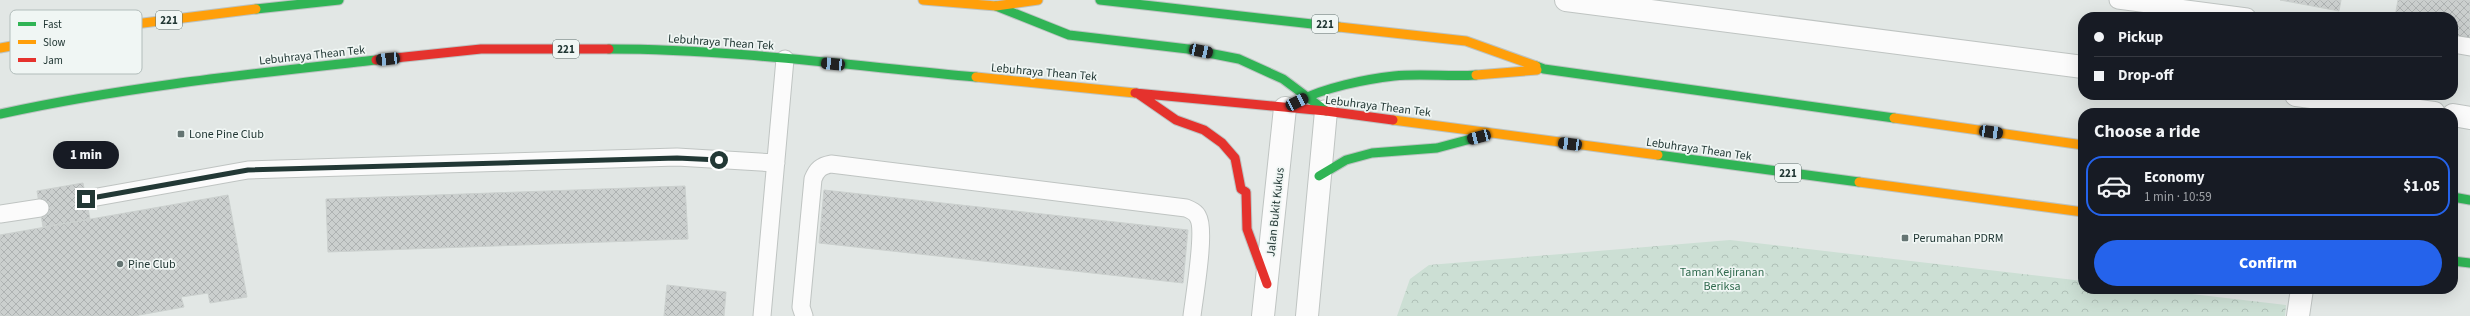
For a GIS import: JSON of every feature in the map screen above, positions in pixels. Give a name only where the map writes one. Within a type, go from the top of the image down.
[{"type":"main road","name":"221","points":[[142,24],[233,10],[339,0]]},
{"type":"main road","points":[[923,0],[996,3],[1038,0]]},
{"type":"main road","name":"221","points":[[1100,0],[1466,41],[1544,70]]},
{"type":"main road","points":[[996,3],[1069,35],[1188,49],[1239,59],[1283,79],[1308,96],[1326,111]]},
{"type":"main road","name":"221","points":[[0,48],[10,46]]},
{"type":"main road","name":"Lebuhraya Thean Tek","points":[[0,114],[55,102],[249,74],[481,49],[649,49],[786,59],[1326,111],[2078,211]]},
{"type":"main road","name":"221","points":[[1308,96],[1394,76],[1463,76],[1544,70],[2078,144]]},
{"type":"main road","points":[[1135,92],[1176,120],[1204,130],[1222,143],[1235,158],[1241,189],[1246,192],[1247,229],[1267,284]]},
{"type":"main road","points":[[1285,108],[1308,96]]},
{"type":"main road","points":[[1320,176],[1346,160],[1372,153],[1437,148],[1493,134]]},
{"type":"main road","points":[[2458,198],[2470,200]]},
{"type":"main road","points":[[2458,262],[2470,263]]},
{"type":"street","points":[[1566,0],[2078,66]]},
{"type":"street","points":[[2334,100],[2396,108]]},
{"type":"street","name":"Jalan Bukit Kukus","points":[[1263,316],[1285,108]]},
{"type":"street","points":[[1307,316],[1326,111]]},
{"type":"street","points":[[2458,117],[2470,118]]},
{"type":"street","points":[[2298,316],[2301,294]]},
{"type":"lane","points":[[2118,0],[2209,12]]},
{"type":"lane","points":[[2458,45],[2470,46]]},
{"type":"lane","points":[[762,316],[786,59]]},
{"type":"lane","points":[[86,199],[248,170],[677,158],[776,163]]},
{"type":"lane","points":[[804,316],[801,307],[814,179],[816,171],[823,166],[831,164],[1186,208],[1194,212],[1199,218],[1201,232],[1192,316]]},
{"type":"lane","points":[[0,214],[40,208]]},
{"type":"green space","name":"Taman Kejiranan Beriksa","points":[[1730,240],[2078,280],[2078,294],[2192,294],[2286,305],[2285,316],[1397,316],[1410,279],[1429,265]]},
{"type":"building","points":[[2280,0],[2341,0],[2339,11]]},
{"type":"building","points":[[2398,0],[2470,0],[2470,40],[2458,39],[2458,12],[2396,12]]},
{"type":"building","points":[[83,183],[90,219],[43,227],[37,191]]},
{"type":"building","points":[[685,186],[688,239],[328,252],[326,199]]},
{"type":"building","points":[[824,190],[1188,230],[1183,283],[819,243]]},
{"type":"building","name":"Pine Club","points":[[228,195],[247,297],[210,303],[208,293],[181,297],[184,307],[134,316],[0,316],[0,235]]},
{"type":"building","points":[[667,285],[726,292],[724,316],[664,316]]},
{"type":"traffic: fast","points":[[256,9],[339,0]]},
{"type":"traffic: fast","points":[[1100,0],[1339,27]]},
{"type":"traffic: fast","points":[[996,6],[1069,35],[1188,49],[1239,59],[1283,79],[1326,111]]},
{"type":"traffic: fast","points":[[609,49],[747,55],[976,77]]},
{"type":"traffic: fast","points":[[0,114],[93,96],[187,82],[376,60]]},
{"type":"traffic: fast","points":[[1536,66],[1544,69],[1894,118]]},
{"type":"traffic: fast","points":[[1299,101],[1332,88],[1383,77],[1404,75],[1476,75]]},
{"type":"traffic: fast","points":[[1319,176],[1346,160],[1372,153],[1437,148],[1482,136]]},
{"type":"traffic: fast","points":[[1658,155],[1859,182]]},
{"type":"traffic: fast","points":[[2458,198],[2470,200]]},
{"type":"traffic: fast","points":[[2458,262],[2470,263]]},
{"type":"traffic: slow","points":[[923,0],[996,6],[1038,0]]},
{"type":"traffic: slow","points":[[142,23],[256,9]]},
{"type":"traffic: slow","points":[[1339,27],[1466,41],[1536,66]]},
{"type":"traffic: slow","points":[[0,48],[10,46]]},
{"type":"traffic: slow","points":[[1476,75],[1537,70]]},
{"type":"traffic: slow","points":[[976,77],[1135,93]]},
{"type":"traffic: slow","points":[[1894,118],[2078,144]]},
{"type":"traffic: slow","points":[[1393,120],[1658,155]]},
{"type":"traffic: slow","points":[[1859,182],[2078,211]]},
{"type":"traffic: jam","points":[[376,60],[481,49],[609,49]]},
{"type":"traffic: jam","points":[[1135,93],[1326,111],[1393,120]]},
{"type":"traffic: jam","points":[[1137,93],[1176,120],[1204,130],[1222,143],[1235,158],[1241,189],[1246,192],[1247,229],[1267,284]]},
{"type":"place","name":"Lone Pine Club","points":[[181,134]]},
{"type":"place","name":"Perumahan PDRM","points":[[1905,238]]},
{"type":"place","name":"Pine Club","points":[[120,264]]},
{"type":"route","points":[[86,199],[248,170],[677,158],[719,160]]}]
